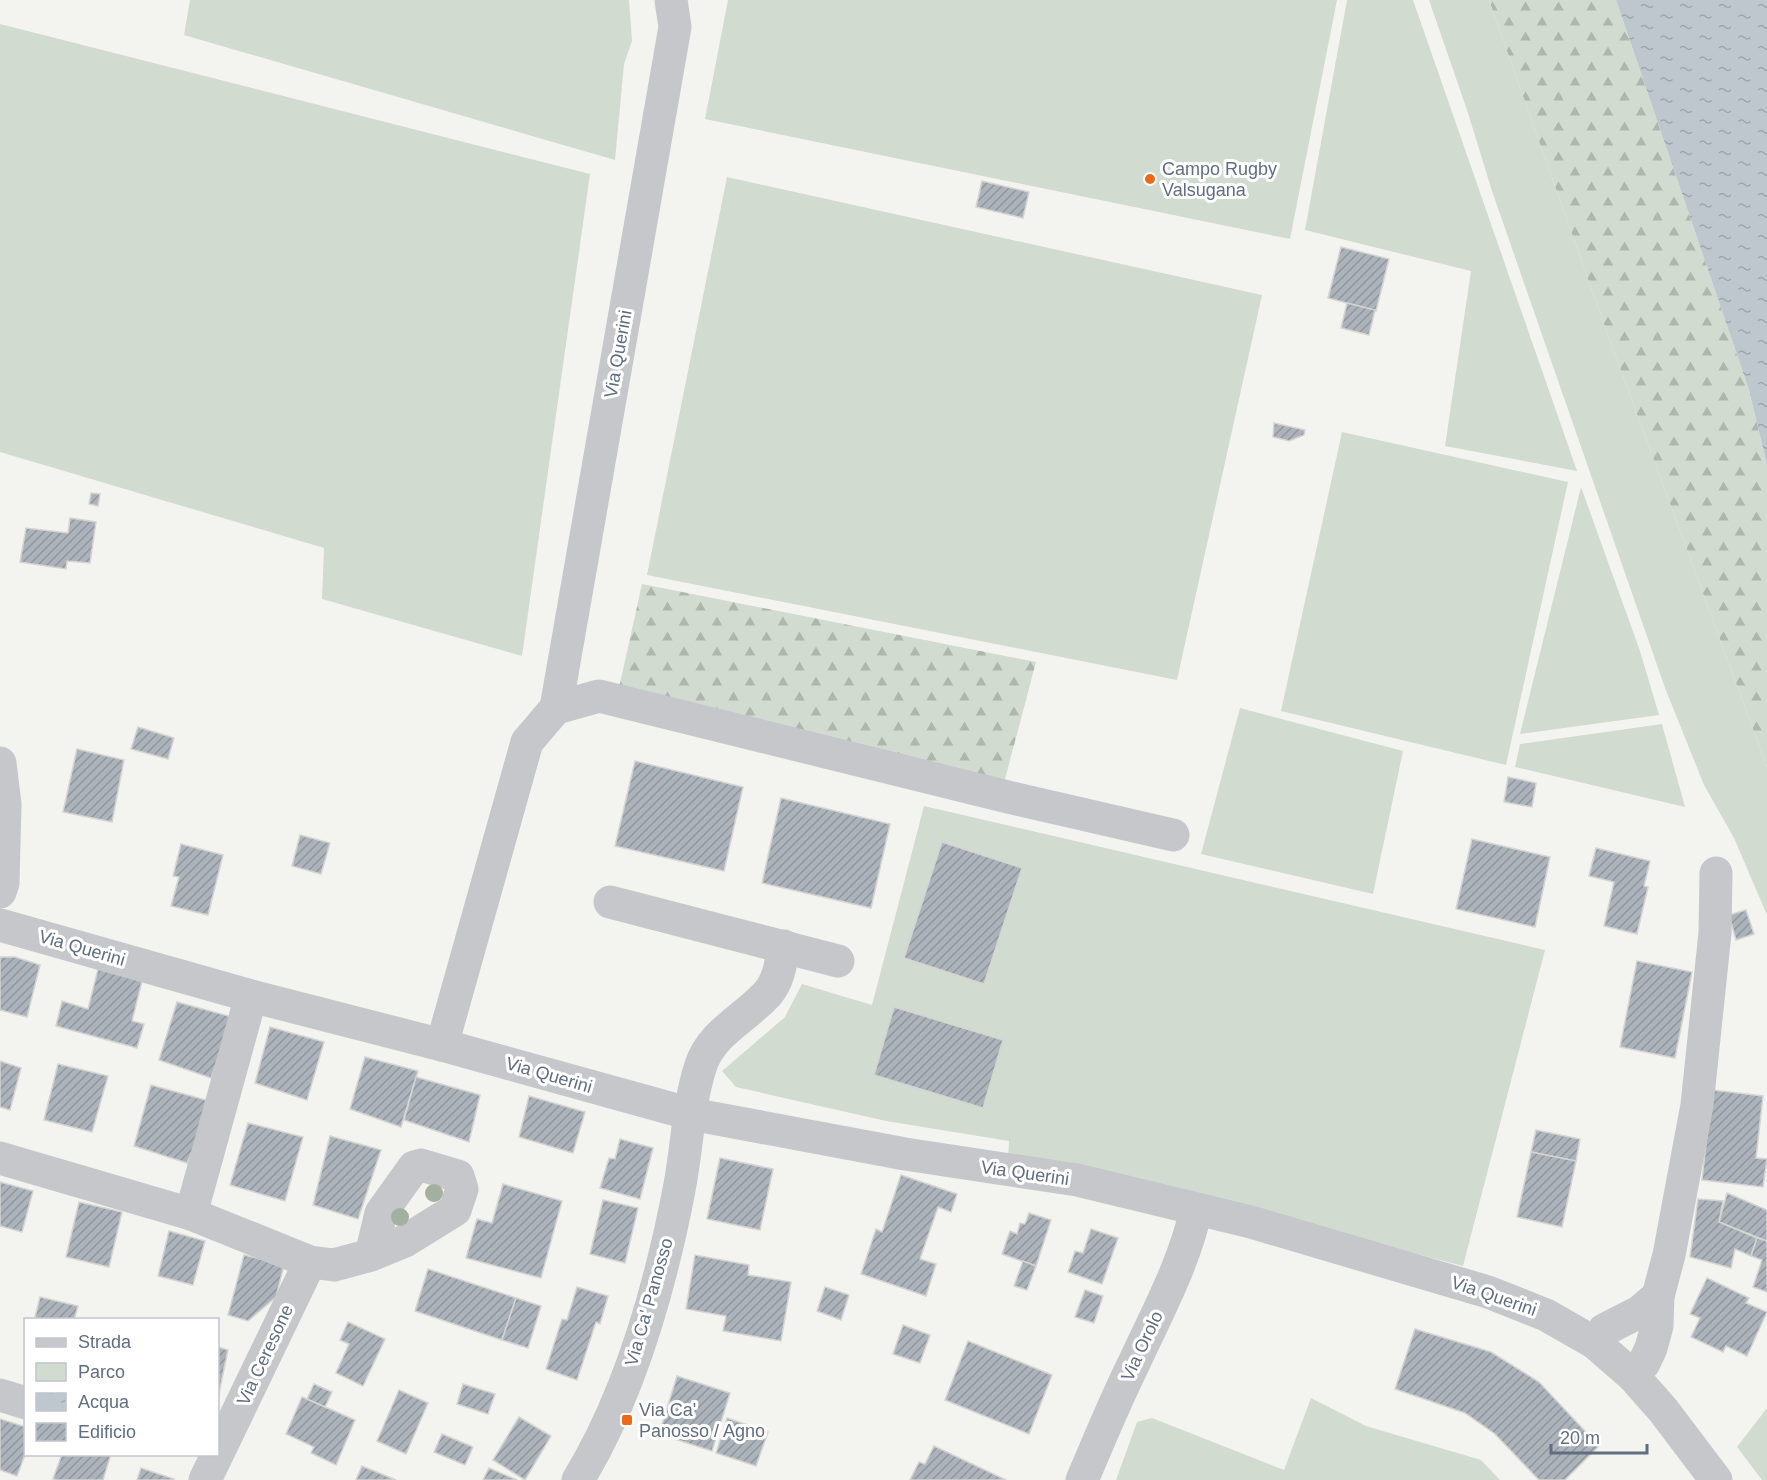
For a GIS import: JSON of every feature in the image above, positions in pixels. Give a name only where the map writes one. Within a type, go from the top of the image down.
[{"type":"street","name":"Via Querini","points":[[556,708],[675,27],[671,0]]},
{"type":"street","points":[[442,1044],[527,742],[556,708],[599,696],[1012,798],[1173,835]]},
{"type":"street","points":[[0,763],[5,804],[3,883],[0,892]]},
{"type":"street","points":[[1633,1376],[1644,1363],[1657,1326],[1658,1296],[1669,1255],[1697,1105],[1715,933],[1716,873]]},
{"type":"street","points":[[610,902],[838,961]]},
{"type":"street","name":"Via Querini","points":[[0,926],[251,996],[442,1044],[691,1114],[904,1154],[1077,1180],[1251,1222],[1488,1292],[1546,1315],[1594,1343],[1633,1376],[1663,1410],[1716,1480]]},
{"type":"street","name":"Via Ca' Panosso","points":[[578,1480],[615,1411],[642,1337],[679,1190],[701,1064],[713,1043],[729,1025],[769,992],[779,972],[784,946]]},
{"type":"street","points":[[191,1214],[251,996]]},
{"type":"street","points":[[0,1158],[191,1214],[310,1262],[334,1265],[371,1255]]},
{"type":"street","name":"Via Orolo","points":[[1082,1480],[1132,1365],[1169,1288],[1193,1225],[1196,1210]]},
{"type":"street","name":"Via Ceresone","points":[[219,1435],[310,1262]]},
{"type":"street","points":[[1594,1343],[1604,1330],[1639,1312],[1658,1296]]},
{"type":"street","points":[[0,1395],[24,1402]]},
{"type":"green space","points":[[190,0],[629,0],[632,41],[624,64],[615,160],[184,35]]},
{"type":"green space","name":"Campo Rugby Valsugana","points":[[728,0],[1337,0],[1290,239],[705,119]]},
{"type":"green space","points":[[1347,0],[1413,0],[1577,471],[1445,446],[1471,271],[1305,230]]},
{"type":"green space","points":[[1429,0],[1489,0],[1605,327],[1767,767],[1767,915],[1734,838],[1704,785],[1665,688],[1492,191]]},
{"type":"green space","points":[[1489,0],[1616,0],[1749,390],[1767,465],[1767,767],[1605,327]]},
{"type":"green space","points":[[0,24],[590,174],[522,656],[322,599],[324,548],[0,452]]},
{"type":"green space","points":[[727,177],[1262,295],[1177,680],[647,575]]},
{"type":"green space","points":[[1342,432],[1568,482],[1506,765],[1281,711]]},
{"type":"green space","points":[[1581,487],[1640,651],[1659,715],[1520,734]]},
{"type":"green space","points":[[642,584],[1036,662],[1004,783],[619,688]]},
{"type":"green space","points":[[1240,708],[1403,751],[1373,894],[1201,854]]},
{"type":"green space","points":[[1662,724],[1685,807],[1515,767],[1520,744]]},
{"type":"green space","points":[[924,806],[1545,950],[1463,1266],[1230,1205],[1008,1160],[1009,1141],[886,1121],[736,1087],[722,1071],[785,1017],[802,984],[872,1005]]},
{"type":"green space","points":[[1311,1398],[1366,1426],[1481,1460],[1500,1480],[1116,1480],[1137,1422],[1152,1418],[1284,1470]]},
{"type":"green space","points":[[1767,1408],[1767,1480],[1762,1480],[1737,1447]]},
{"type":"water","points":[[1616,0],[1767,0],[1767,465],[1749,390]]},
{"type":"building","points":[[982,181],[1029,192],[1023,218],[976,207]]},
{"type":"building","points":[[1341,247],[1389,259],[1376,311],[1328,298]]},
{"type":"building","points":[[1347,303],[1375,310],[1369,335],[1341,328]]},
{"type":"building","points":[[1274,423],[1305,430],[1304,435],[1289,441],[1273,437]]},
{"type":"building","points":[[91,493],[100,494],[98,506],[89,504]]},
{"type":"building","points":[[70,518],[96,522],[90,563],[67,561],[66,569],[20,562],[26,528],[68,533]]},
{"type":"building","points":[[138,727],[174,738],[168,759],[131,749]]},
{"type":"building","points":[[77,749],[124,760],[112,822],[63,812]]},
{"type":"building","points":[[635,761],[743,787],[724,871],[615,846]]},
{"type":"building","points":[[1508,777],[1536,783],[1532,807],[1504,802]]},
{"type":"building","points":[[781,798],[890,824],[871,908],[762,883]]},
{"type":"building","points":[[300,835],[330,843],[321,874],[292,866]]},
{"type":"building","points":[[1472,839],[1550,857],[1535,927],[1456,909]]},
{"type":"building","points":[[942,842],[1022,868],[984,984],[904,958]]},
{"type":"building","points":[[181,844],[223,855],[208,915],[171,906],[179,877],[173,876]]},
{"type":"building","points":[[1596,848],[1650,861],[1644,886],[1648,887],[1637,934],[1604,926],[1614,882],[1589,876]]},
{"type":"building","points":[[1746,910],[1754,934],[1736,940],[1729,915]]},
{"type":"building","points":[[0,957],[15,957],[40,965],[27,1017],[0,1010]]},
{"type":"building","points":[[1637,961],[1692,972],[1675,1058],[1620,1047]]},
{"type":"building","points":[[98,969],[142,981],[132,1021],[144,1024],[137,1048],[56,1026],[62,1001],[88,1009]]},
{"type":"building","points":[[177,1002],[232,1017],[211,1078],[159,1060]]},
{"type":"building","points":[[894,1007],[1003,1040],[983,1108],[874,1075]]},
{"type":"building","points":[[270,1027],[324,1042],[307,1100],[255,1083]]},
{"type":"building","points":[[365,1057],[418,1071],[401,1127],[350,1109]]},
{"type":"building","points":[[0,1061],[21,1068],[10,1110],[0,1107]]},
{"type":"building","points":[[58,1064],[108,1076],[92,1132],[44,1120]]},
{"type":"building","points":[[416,1077],[480,1095],[469,1142],[404,1120]]},
{"type":"building","points":[[151,1085],[213,1102],[187,1163],[134,1146]]},
{"type":"building","points":[[1712,1090],[1763,1096],[1756,1158],[1767,1159],[1763,1187],[1702,1180]]},
{"type":"building","points":[[529,1096],[585,1112],[573,1153],[519,1137]]},
{"type":"building","points":[[248,1123],[303,1137],[285,1201],[230,1185]]},
{"type":"building","points":[[1536,1130],[1580,1139],[1576,1161],[1531,1152]]},
{"type":"building","points":[[330,1136],[381,1150],[358,1219],[313,1205]]},
{"type":"building","points":[[620,1139],[653,1148],[640,1199],[600,1188],[609,1158],[615,1159]]},
{"type":"building","points":[[1531,1152],[1576,1161],[1562,1227],[1517,1217]]},
{"type":"building","points":[[720,1158],[773,1169],[760,1230],[707,1219]]},
{"type":"building","points":[[901,1175],[957,1194],[951,1212],[938,1207],[920,1259],[936,1264],[926,1296],[861,1274],[876,1229],[882,1232]]},
{"type":"building","points":[[0,1182],[33,1191],[22,1232],[0,1226]]},
{"type":"building","points":[[503,1184],[562,1201],[541,1278],[466,1258],[477,1219],[492,1223]]},
{"type":"building","points":[[1727,1193],[1767,1210],[1767,1241],[1719,1222]]},
{"type":"building","points":[[1698,1199],[1723,1201],[1719,1222],[1757,1238],[1751,1256],[1735,1249],[1731,1268],[1690,1257]]},
{"type":"building","points":[[603,1200],[638,1208],[625,1263],[590,1254]]},
{"type":"building","points":[[79,1202],[122,1212],[109,1267],[66,1257]]},
{"type":"building","points":[[1029,1213],[1051,1220],[1036,1266],[1002,1254],[1010,1231],[1017,1234],[1020,1223],[1025,1224]]},
{"type":"building","points":[[1091,1229],[1118,1238],[1102,1284],[1068,1272],[1075,1251],[1083,1253]]},
{"type":"building","points":[[169,1231],[205,1241],[193,1285],[158,1276]]},
{"type":"building","points":[[1757,1238],[1767,1241],[1767,1292],[1753,1287],[1762,1260],[1751,1256]]},
{"type":"building","points":[[244,1255],[284,1265],[276,1297],[248,1321],[228,1315]]},
{"type":"building","points":[[695,1255],[749,1265],[748,1275],[791,1282],[781,1341],[723,1331],[726,1316],[686,1309]]},
{"type":"building","points":[[1023,1261],[1036,1266],[1027,1290],[1014,1286]]},
{"type":"building","points":[[428,1269],[516,1298],[502,1340],[415,1311]]},
{"type":"building","points":[[1707,1278],[1749,1298],[1746,1303],[1767,1312],[1747,1356],[1726,1346],[1723,1352],[1691,1337],[1700,1318],[1690,1314]]},
{"type":"building","points":[[577,1287],[608,1296],[600,1324],[596,1322],[577,1380],[546,1369],[562,1319],[567,1320]]},
{"type":"building","points":[[825,1287],[849,1295],[841,1320],[817,1311]]},
{"type":"building","points":[[1085,1290],[1103,1296],[1094,1323],[1075,1317]]},
{"type":"building","points":[[40,1297],[78,1306],[75,1318],[35,1317]]},
{"type":"building","points":[[516,1298],[541,1306],[528,1348],[502,1340]]},
{"type":"building","points":[[348,1322],[385,1339],[363,1386],[336,1373],[349,1344],[340,1340]]},
{"type":"building","points":[[903,1325],[930,1335],[920,1363],[893,1354]]},
{"type":"building","points":[[1415,1329],[1491,1352],[1539,1382],[1599,1446],[1565,1480],[1539,1480],[1495,1434],[1465,1413],[1395,1389]]},
{"type":"building","points":[[968,1341],[1052,1375],[1029,1434],[945,1400]]},
{"type":"building","points":[[219,1347],[228,1350],[219,1393]]},
{"type":"building","points":[[677,1376],[730,1393],[712,1451],[659,1434]]},
{"type":"building","points":[[314,1384],[332,1392],[325,1407],[307,1399]]},
{"type":"building","points":[[463,1384],[495,1394],[488,1414],[457,1404]]},
{"type":"building","points":[[399,1390],[428,1403],[406,1454],[377,1441]]},
{"type":"building","points":[[302,1397],[355,1420],[336,1465],[311,1453],[314,1447],[286,1434]]},
{"type":"building","points":[[519,1417],[551,1436],[525,1480],[493,1460]]},
{"type":"building","points":[[727,1418],[768,1432],[756,1466],[716,1453]]},
{"type":"building","points":[[0,1419],[24,1426],[24,1456],[17,1476],[0,1470]]},
{"type":"building","points":[[442,1434],[473,1447],[465,1465],[434,1452]]},
{"type":"building","points":[[934,1446],[1006,1480],[910,1480],[919,1462],[925,1464]]},
{"type":"building","points":[[61,1456],[110,1456],[103,1480],[53,1479]]},
{"type":"building","points":[[362,1466],[396,1480],[356,1480]]},
{"type":"building","points":[[141,1468],[174,1479],[174,1480],[137,1480]]},
{"type":"building","points":[[489,1468],[517,1480],[483,1480]]},
{"type":"place","name":"Campo Rugby Valsugana","points":[[1150,179]]},
{"type":"place","name":"Via Ca' Panosso / Agno","points":[[627,1420]]}]
